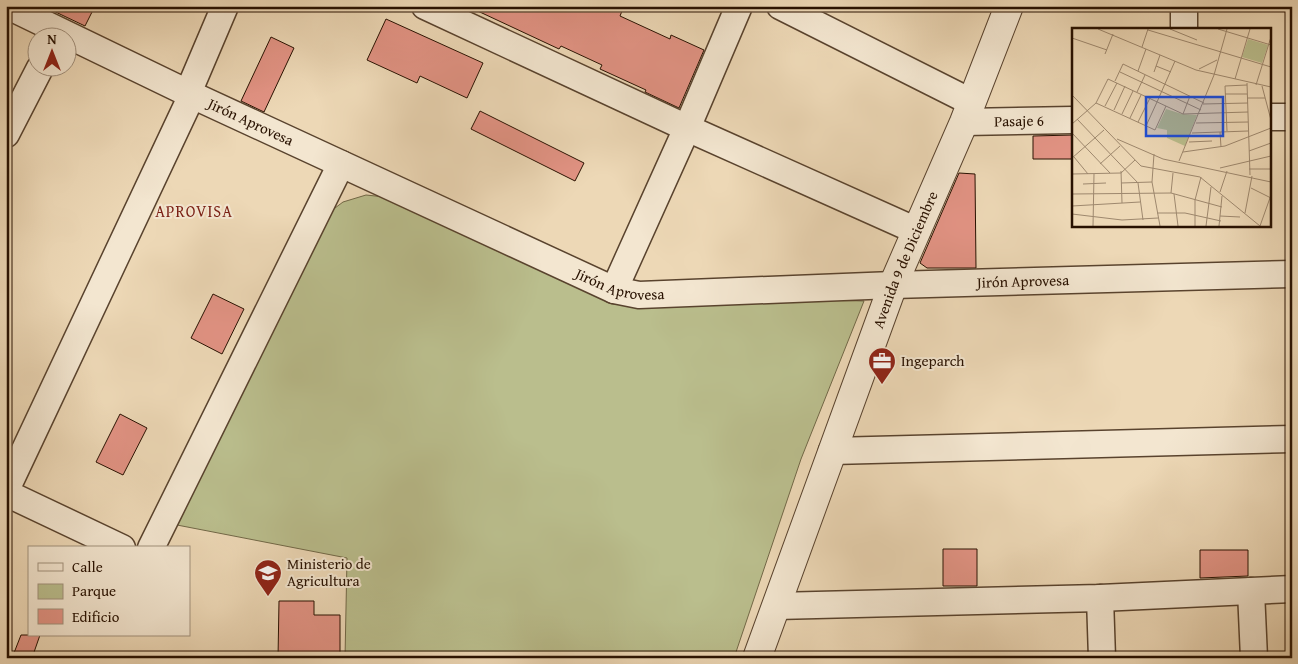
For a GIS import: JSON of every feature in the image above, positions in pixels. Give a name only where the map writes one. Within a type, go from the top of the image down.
[{"type":"street","name":"Jirón Aprovesa","points":[[8,6],[46,28]]},
{"type":"street","points":[[118,546],[6,492],[190,94],[225,6]]},
{"type":"street","points":[[425,6],[916,232]]},
{"type":"street","points":[[614,290],[740,6]]},
{"type":"street","points":[[780,6],[968,112]]},
{"type":"street","name":"Avenida 9 de Diciembre","points":[[757,658],[893,285],[968,112],[1009,6]]},
{"type":"street","points":[[1184,6],[1184,28]]},
{"type":"street","name":"Jirón Aprovesa","points":[[78,44],[614,290],[639,295],[893,285],[1292,274]]},
{"type":"street","points":[[6,134],[35,78]]},
{"type":"street","name":"Pasaje 6","points":[[968,112],[1072,120]]},
{"type":"street","points":[[1270,117],[1292,117]]},
{"type":"street","points":[[152,546],[342,164]]},
{"type":"street","points":[[832,451],[1292,439]]},
{"type":"street","points":[[776,606],[1100,598],[1292,589]]},
{"type":"street","points":[[1251,591],[1254,658]]},
{"type":"street","points":[[1100,598],[1102,658]]},
{"type":"green space","points":[[366,195],[385,197],[610,299],[864,301],[801,459],[734,658],[345,658],[347,558],[177,525],[323,217],[343,202]]},
{"type":"building","points":[[43,6],[95,6],[85,26]]},
{"type":"building","points":[[467,6],[612,6],[622,11],[620,16],[670,39],[671,35],[704,50],[679,108],[645,92],[646,90],[600,69],[602,65],[561,46],[559,49]]},
{"type":"building","points":[[386,19],[483,63],[467,98],[420,76],[417,83],[367,60]]},
{"type":"building","points":[[271,37],[294,48],[264,112],[241,101]]},
{"type":"building","points":[[480,111],[584,163],[575,181],[471,129]]},
{"type":"building","points":[[1072,135],[1072,159],[1033,159],[1033,136]]},
{"type":"building","points":[[959,173],[975,174],[976,268],[927,268],[920,263]]},
{"type":"building","points":[[213,294],[244,309],[222,354],[191,338]]},
{"type":"building","points":[[120,414],[147,428],[123,475],[96,462]]},
{"type":"building","points":[[943,549],[977,549],[977,586],[943,586]]},
{"type":"building","points":[[1200,550],[1248,550],[1248,576],[1200,578]]},
{"type":"building","points":[[279,601],[314,601],[314,615],[340,615],[340,658],[278,658]]},
{"type":"building","points":[[21,635],[40,636],[32,658],[12,658]]},
{"type":"place","name":"Ingeparch","points":[[882,385]]},
{"type":"place","name":"Ministerio de Agricultura","points":[[268,597]]},
{"type":"district","name":"APROVISA","points":[[194,211]]}]
